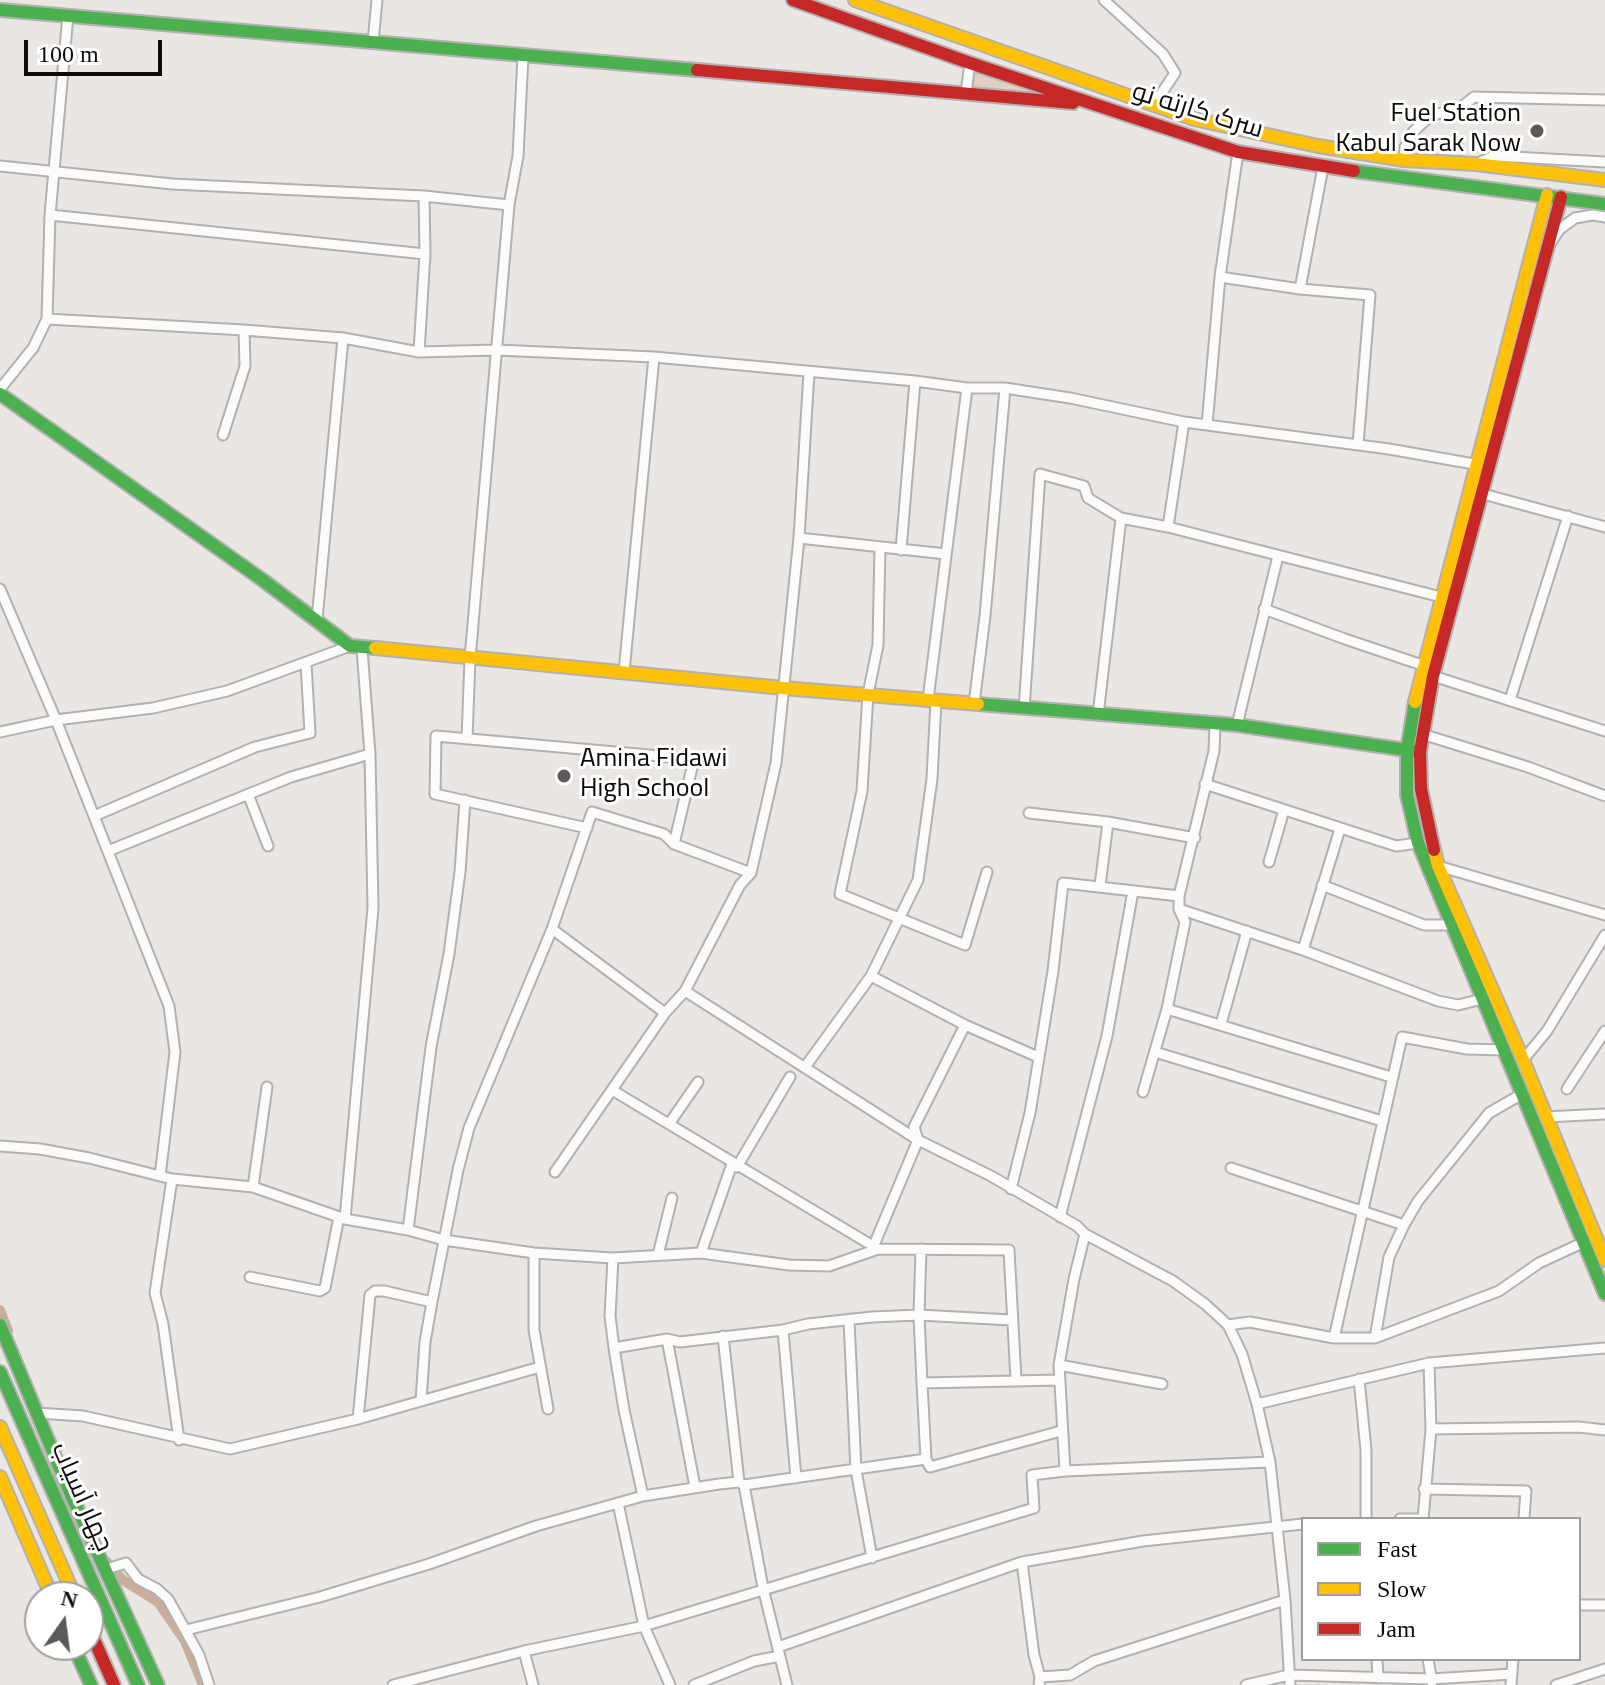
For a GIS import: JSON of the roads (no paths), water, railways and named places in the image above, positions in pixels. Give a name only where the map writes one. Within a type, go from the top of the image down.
[{"type":"main road","name":"سرک کارته نو","points":[[793,0],[970,63],[1238,152],[1323,167],[1605,204]]},
{"type":"main road","name":"سرک کارته نو","points":[[855,0],[1194,119],[1318,146],[1404,160],[1604,176]]},
{"type":"main road","points":[[0,10],[1040,98],[1100,107]]},
{"type":"main road","points":[[1035,84],[1037,64]]},
{"type":"main road","points":[[1547,195],[1422,665],[1407,795],[1418,843],[1605,1294]]},
{"type":"main road","points":[[1561,197],[1433,676],[1422,734],[1413,752],[1438,866],[1523,1060],[1605,1260]]},
{"type":"main road","points":[[1535,243],[1548,246]]},
{"type":"main road","points":[[0,392],[356,648],[783,688],[1237,725],[1413,752]]},
{"type":"main road","points":[[0,1325],[42,1413],[72,1497],[113,1567],[158,1685]]},
{"type":"main road","name":"چهار آسیاب","points":[[0,1372],[138,1685]]},
{"type":"main road","name":"چهار آسیاب","points":[[0,1427],[68,1581]]},
{"type":"main road","points":[[0,1477],[45,1581]]},
{"type":"main road","points":[[80,1661],[91,1685]]},
{"type":"main road","points":[[103,1661],[114,1685]]},
{"type":"street","points":[[373,42],[377,0]]},
{"type":"street","points":[[1104,0],[1163,54],[1175,73],[1153,106]]},
{"type":"street","points":[[0,392],[33,348],[47,319],[50,215],[68,15]]},
{"type":"street","points":[[467,739],[470,659],[509,205],[518,156],[523,56]]},
{"type":"street","points":[[966,93],[970,63]]},
{"type":"street","points":[[1404,160],[1405,147],[1413,132],[1430,116],[1460,108],[1474,97],[1605,100]]},
{"type":"street","points":[[1207,425],[1220,277],[1238,152]]},
{"type":"street","points":[[1476,164],[1495,156],[1605,162]]},
{"type":"street","points":[[0,166],[172,184],[424,196],[509,205]]},
{"type":"street","points":[[1300,289],[1323,167]]},
{"type":"street","points":[[419,352],[425,254],[424,196]]},
{"type":"street","points":[[50,215],[425,254]]},
{"type":"street","points":[[1548,246],[1560,229],[1575,218],[1605,217]]},
{"type":"street","points":[[1220,277],[1370,295],[1358,445]]},
{"type":"street","points":[[47,319],[343,338],[419,352],[497,350],[654,357],[967,388],[1005,388],[1184,422],[1474,464]]},
{"type":"street","points":[[223,435],[245,366],[244,330]]},
{"type":"street","points":[[317,620],[343,338]]},
{"type":"street","points":[[624,672],[654,357]]},
{"type":"street","points":[[555,1172],[665,1013],[685,991],[740,885],[751,873],[776,763],[799,538],[809,372]]},
{"type":"street","points":[[901,550],[915,381]]},
{"type":"street","points":[[805,1067],[871,976],[918,880],[932,779],[932,700],[946,554],[967,388]]},
{"type":"street","points":[[974,704],[1005,388]]},
{"type":"street","points":[[1168,527],[1184,422]]},
{"type":"street","points":[[1024,709],[1040,474],[1084,486],[1088,498],[1121,518],[1168,527],[1441,597]]},
{"type":"street","points":[[1483,494],[1605,527]]},
{"type":"street","points":[[1510,700],[1568,516]]},
{"type":"street","points":[[1098,715],[1121,518]]},
{"type":"street","points":[[799,538],[946,554]]},
{"type":"street","points":[[880,547],[878,645],[868,694],[862,791],[840,894],[965,945],[987,872]]},
{"type":"street","points":[[1237,725],[1278,556]]},
{"type":"street","points":[[0,589],[56,720],[169,1006],[175,1052],[160,1176]]},
{"type":"street","points":[[1264,609],[1422,665]]},
{"type":"street","points":[[0,732],[56,720],[153,708],[227,691],[356,648],[370,754],[373,908],[342,1218],[325,1288],[320,1291],[250,1277]]},
{"type":"street","points":[[94,816],[255,747],[310,733],[306,663]]},
{"type":"street","points":[[1433,676],[1604,728]]},
{"type":"street","points":[[1143,1092],[1167,1009],[1185,922],[1179,909],[1179,896],[1214,751],[1215,723]]},
{"type":"street","points":[[1422,734],[1528,767],[1605,796]]},
{"type":"street","points":[[587,828],[435,794],[436,736],[694,759],[674,844]]},
{"type":"street","points":[[108,851],[291,777],[370,754]]},
{"type":"street","points":[[1205,784],[1396,846],[1418,843]]},
{"type":"street","points":[[248,794],[268,846]]},
{"type":"street","points":[[408,1230],[431,1047],[449,954],[465,800]]},
{"type":"street","points":[[1269,862],[1284,810]]},
{"type":"street","points":[[421,1401],[425,1342],[432,1302],[469,1128],[552,929],[592,812],[664,834],[674,844],[751,873]]},
{"type":"street","points":[[1029,813],[1108,822],[1195,838]]},
{"type":"street","points":[[1100,886],[1108,822]]},
{"type":"street","points":[[1303,950],[1340,829]]},
{"type":"street","points":[[1438,866],[1605,915]]},
{"type":"street","points":[[1011,1189],[1030,1113],[1053,971],[1063,883],[1179,896]]},
{"type":"street","points":[[1322,885],[1424,925],[1451,925]]},
{"type":"street","points":[[1060,1217],[1107,1036],[1133,891]]},
{"type":"street","points":[[1179,909],[1303,950],[1438,1001],[1458,1005],[1482,999]]},
{"type":"street","points":[[552,929],[665,1013]]},
{"type":"street","points":[[1221,1024],[1247,931]]},
{"type":"street","points":[[1523,1060],[1547,1031],[1605,935]]},
{"type":"street","points":[[871,976],[965,1025],[1038,1057]]},
{"type":"street","points":[[685,991],[918,1140],[991,1176],[1085,1234],[1173,1281],[1228,1325],[1242,1354],[1270,1462],[1290,1680]]},
{"type":"street","points":[[1167,1009],[1391,1077]]},
{"type":"street","points":[[876,1247],[918,1140],[914,1127],[965,1025]]},
{"type":"street","points":[[1567,1089],[1605,1031]]},
{"type":"street","points":[[1334,1338],[1402,1037],[1467,1049],[1504,1050]]},
{"type":"street","points":[[1155,1052],[1382,1121]]},
{"type":"street","points":[[701,1253],[734,1165],[790,1077]]},
{"type":"street","points":[[669,1124],[698,1082]]},
{"type":"street","points":[[253,1187],[267,1087]]},
{"type":"street","points":[[612,1090],[876,1247]]},
{"type":"street","points":[[1375,1338],[1389,1257],[1418,1201],[1489,1113],[1522,1094]]},
{"type":"street","points":[[1545,1117],[1605,1114]]},
{"type":"street","points":[[0,1146],[76,1155],[172,1179],[253,1187],[342,1218],[444,1240],[534,1253],[613,1258],[701,1253],[789,1265],[829,1266],[876,1247],[1009,1250],[1016,1380]]},
{"type":"street","points":[[1231,1168],[1404,1225]]},
{"type":"street","points":[[172,1179],[155,1293],[163,1324],[179,1440]]},
{"type":"street","points":[[658,1255],[672,1198]]},
{"type":"street","points":[[1065,1471],[1059,1365],[1085,1234]]},
{"type":"street","points":[[1228,1325],[1250,1322],[1334,1338],[1375,1338],[1499,1291],[1539,1263],[1582,1243]]},
{"type":"street","points":[[921,1249],[919,1315],[926,1459],[930,1467],[1061,1431]]},
{"type":"street","points":[[534,1253],[534,1330],[548,1409]]},
{"type":"street","points":[[613,1258],[610,1316],[614,1348],[643,1496]]},
{"type":"street","points":[[358,1419],[370,1295],[375,1291],[384,1291],[432,1302]]},
{"type":"street","points":[[614,1348],[667,1339],[680,1342],[872,1317],[919,1315],[1011,1320]]},
{"type":"street","points":[[849,1321],[856,1470],[872,1558]]},
{"type":"street","points":[[783,1330],[796,1478]]},
{"type":"street","points":[[723,1336],[741,1484],[787,1685]]},
{"type":"street","points":[[667,1339],[695,1487]]},
{"type":"street","points":[[1257,1404],[1429,1363],[1605,1348]]},
{"type":"street","points":[[1423,1517],[1431,1429],[1429,1363]]},
{"type":"street","points":[[1059,1365],[1162,1384]]},
{"type":"street","points":[[42,1413],[83,1416],[230,1449],[358,1419],[540,1367]]},
{"type":"street","points":[[1359,1379],[1366,1450],[1366,1517]]},
{"type":"street","points":[[922,1383],[1059,1380]]},
{"type":"street","points":[[1431,1429],[1579,1427],[1605,1430]]},
{"type":"street","points":[[186,1630],[320,1597],[429,1564],[536,1526],[643,1496],[926,1459]]},
{"type":"street","points":[[393,1685],[524,1651],[644,1626],[1034,1508],[1032,1475],[1270,1462]]},
{"type":"street","points":[[1424,1489],[1526,1491],[1524,1517]]},
{"type":"street","points":[[618,1503],[644,1626],[670,1685]]},
{"type":"street","points":[[694,1685],[1022,1562],[1143,1541],[1301,1524]]},
{"type":"street","points":[[1022,1562],[1040,1681],[1070,1675],[1094,1661],[1285,1600]]},
{"type":"street","points":[[113,1567],[126,1563],[138,1579],[168,1599],[199,1655],[209,1685]]},
{"type":"street","points":[[1581,1605],[1605,1605]]},
{"type":"street","points":[[524,1651],[530,1684]]},
{"type":"street","points":[[1377,1661],[1378,1678]]},
{"type":"street","points":[[1428,1661],[1432,1682]]},
{"type":"street","points":[[1556,1685],[1605,1669]]},
{"type":"street","points":[[1246,1685],[1290,1680],[1378,1678],[1432,1682],[1512,1680]]},
{"type":"waterway","points":[[0,1310],[8,1331]]},
{"type":"waterway","points":[[107,1562],[123,1580],[158,1602],[185,1641],[203,1685]]},
{"type":"place","name":"Fuel Station Kabul Sarak Now","points":[[1537,131]]},
{"type":"place","name":"Amina Fidawi High School","points":[[564,776]]}]
